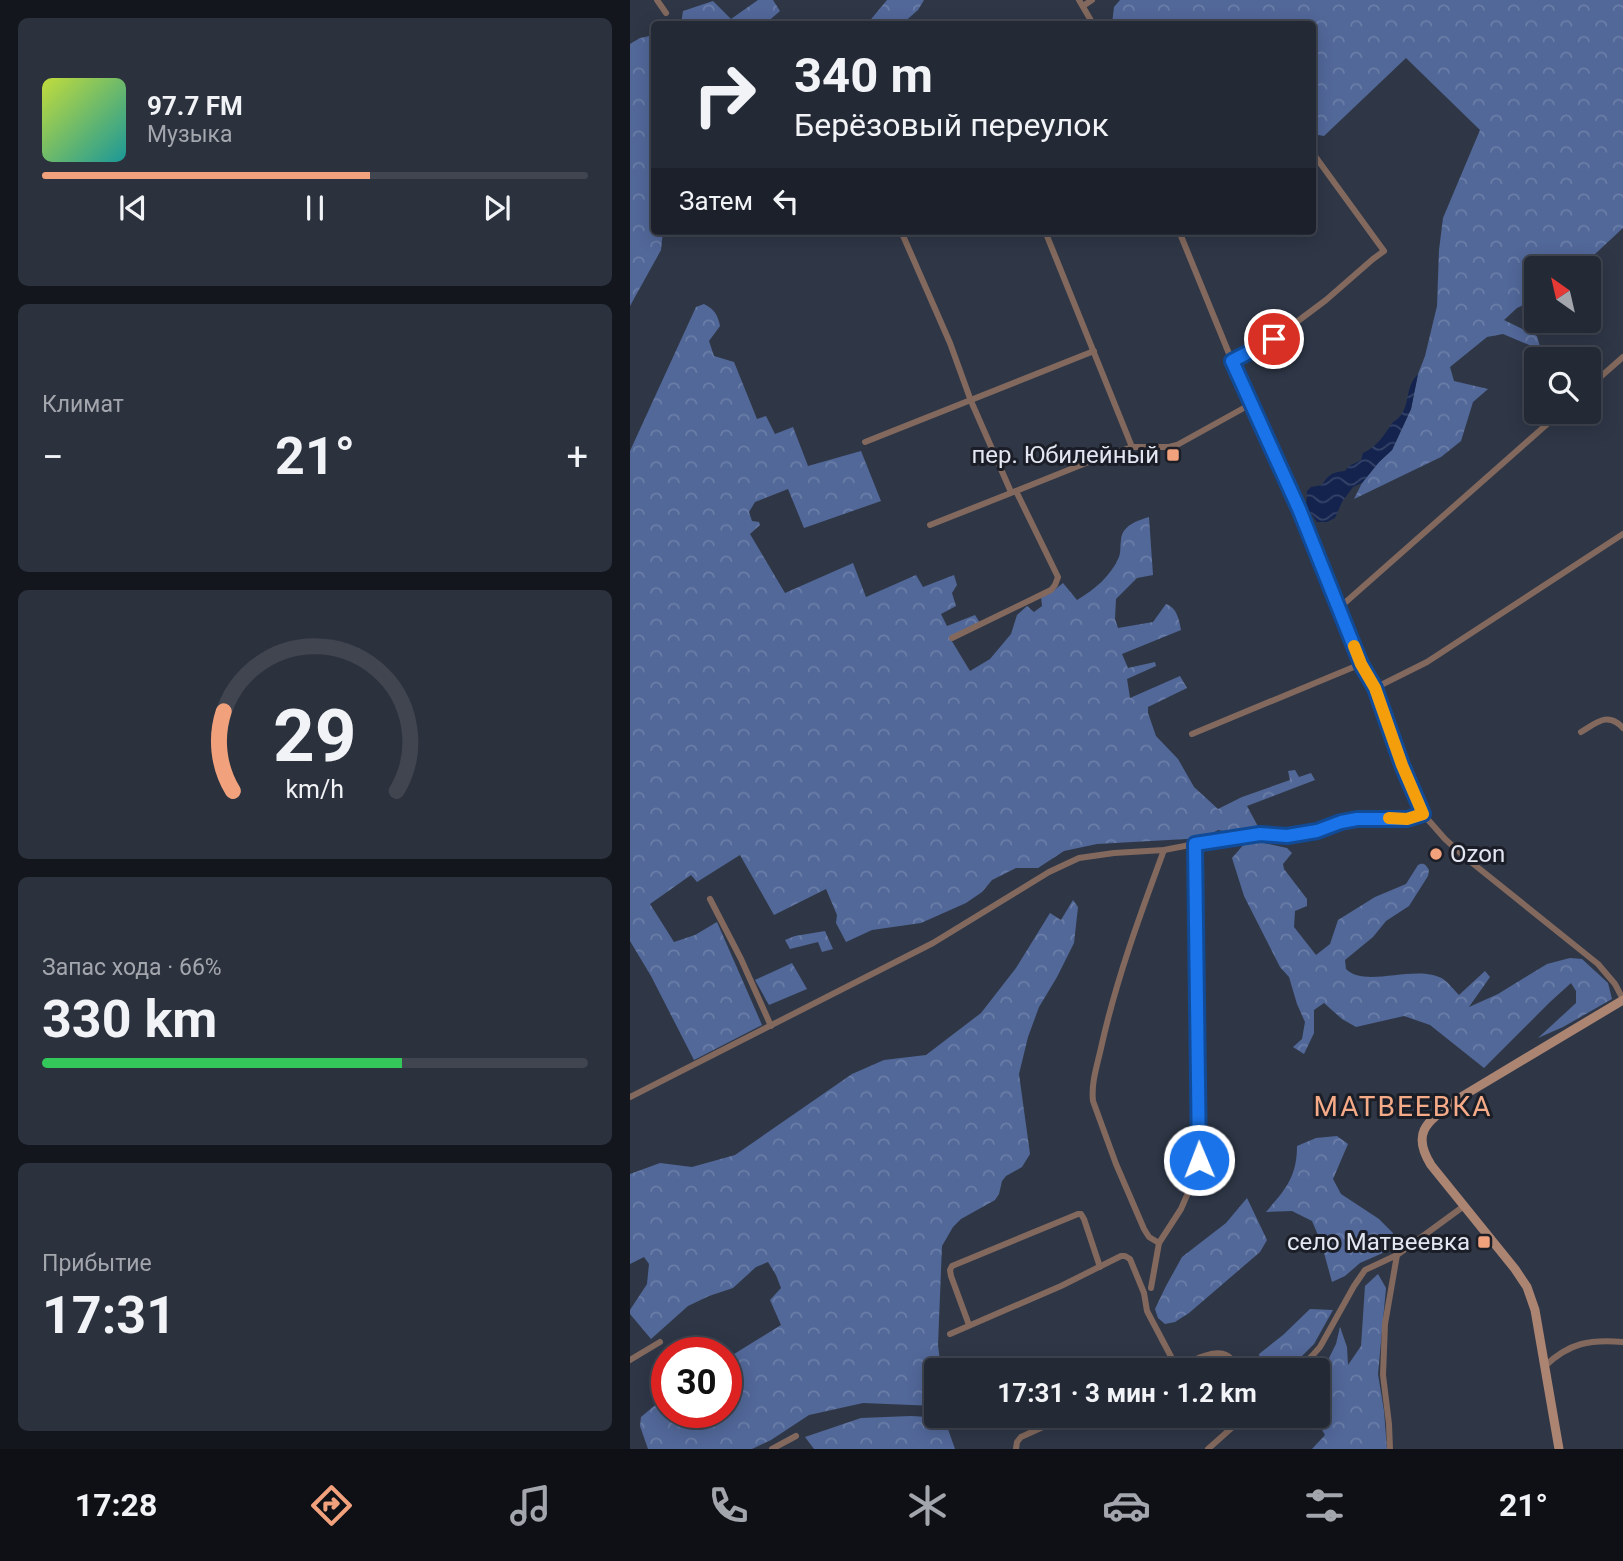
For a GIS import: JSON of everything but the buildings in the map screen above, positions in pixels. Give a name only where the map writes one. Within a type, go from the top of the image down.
[{"type":"main road","points":[[1559,1449],[1535,1310],[1527,1287],[1431,1165],[1423,1152],[1421,1141],[1424,1129],[1461,1097],[1621,1001]]},
{"type":"street","points":[[657,0],[666,13]]},
{"type":"street","points":[[1091,21],[1081,3],[1092,0]]},
{"type":"street","points":[[1232,361],[1274,339],[1384,251],[1316,158]]},
{"type":"street","points":[[903,235],[950,343],[971,401],[1056,573],[1057,581],[1051,590],[952,639]]},
{"type":"street","points":[[1047,235],[1132,447]]},
{"type":"street","points":[[1181,235],[1232,361],[1299,509],[1361,664],[1375,688],[1402,765],[1423,814],[1466,858],[1598,964],[1615,984],[1621,1001]]},
{"type":"street","points":[[865,442],[1094,351]]},
{"type":"street","points":[[1601,376],[1623,357]]},
{"type":"street","points":[[930,525],[1132,447],[1177,445],[1251,404]]},
{"type":"street","points":[[1339,608],[1547,424]]},
{"type":"street","points":[[1375,688],[1427,662],[1623,534]]},
{"type":"street","points":[[1192,734],[1361,664]]},
{"type":"street","points":[[1581,732],[1601,720],[1608,719],[1615,720],[1623,728]]},
{"type":"street","points":[[630,1097],[933,943],[1063,864],[1079,858],[1164,850],[1260,834],[1287,836],[1317,831],[1357,819],[1407,819],[1423,814]]},
{"type":"street","points":[[1152,1288],[1159,1243],[1181,1209],[1197,1172],[1199,1160],[1195,844]]},
{"type":"street","points":[[1159,1243],[1149,1237],[1135,1207],[1116,1164],[1092,1092],[1103,1037],[1118,986],[1164,850]]},
{"type":"street","points":[[710,899],[771,1026]]},
{"type":"street","points":[[1310,1358],[1366,1270],[1396,1255],[1464,1206]]},
{"type":"street","points":[[969,1325],[951,1276],[952,1266],[1078,1213],[1084,1219],[1100,1267]]},
{"type":"street","points":[[1390,1449],[1383,1375],[1385,1324],[1396,1255]]},
{"type":"street","points":[[950,1334],[1125,1256],[1130,1259],[1144,1293],[1147,1311],[1169,1358]]},
{"type":"street","points":[[1545,1366],[1554,1357],[1576,1345],[1593,1341],[1623,1342]]},
{"type":"street","points":[[630,1360],[651,1347]]},
{"type":"street","points":[[1199,1358],[1221,1353],[1230,1358]]},
{"type":"street","points":[[1016,1449],[1021,1437],[1041,1428]]},
{"type":"street","points":[[1208,1449],[1232,1428]]},
{"type":"street","points":[[772,1449],[796,1436]]},
{"type":"green space","points":[[758,0],[773,0],[780,11],[768,21],[681,21],[683,11],[713,1],[731,19]]},
{"type":"green space","points":[[887,0],[924,0],[918,10],[905,21],[870,21]]},
{"type":"green space","points":[[1120,0],[1623,0],[1623,228],[1593,256],[1524,256],[1524,305],[1504,320],[1524,330],[1524,333],[1537,336],[1540,347],[1503,334],[1487,337],[1450,367],[1454,381],[1488,389],[1473,402],[1461,441],[1441,457],[1354,499],[1362,483],[1392,450],[1411,409],[1437,306],[1443,218],[1480,130],[1406,58],[1324,136],[1316,135],[1316,21],[1112,21],[1114,7]]},
{"type":"green space","points":[[651,36],[651,235],[663,235],[661,250],[630,306],[630,44]]},
{"type":"green space","points":[[704,304],[715,313],[720,326],[709,341],[714,356],[734,362],[757,419],[766,416],[775,434],[793,427],[808,466],[861,451],[881,501],[804,528],[788,489],[755,502],[749,512],[752,521],[759,522],[760,525],[750,534],[785,593],[853,563],[866,597],[916,575],[923,587],[954,575],[957,585],[952,593],[956,606],[941,614],[947,626],[975,615],[980,623],[950,638],[970,671],[990,659],[1011,634],[1017,615],[1027,606],[1034,612],[1042,606],[1041,597],[1063,583],[1077,600],[1096,587],[1116,564],[1124,531],[1135,522],[1149,517],[1153,575],[1137,578],[1116,599],[1115,619],[1118,628],[1153,622],[1166,604],[1175,611],[1181,630],[1122,654],[1128,668],[1155,662],[1156,666],[1127,679],[1130,698],[1180,676],[1187,688],[1148,707],[1148,713],[1156,736],[1178,759],[1194,787],[1218,809],[1242,797],[1290,780],[1288,771],[1295,770],[1299,777],[1311,773],[1315,780],[1247,806],[1261,832],[1227,836],[1218,830],[1204,838],[1097,844],[1064,851],[1038,868],[1016,868],[992,880],[982,892],[966,903],[921,923],[872,930],[846,942],[836,923],[837,915],[826,889],[774,915],[740,855],[697,882],[691,875],[650,904],[674,942],[695,935],[717,922],[762,1025],[694,1060],[630,941],[630,451],[696,307]]},
{"type":"green space","points":[[1259,842],[1287,848],[1292,853],[1283,864],[1284,869],[1307,899],[1307,906],[1295,911],[1294,927],[1316,955],[1330,944],[1338,920],[1375,897],[1406,884],[1418,865],[1427,867],[1428,876],[1409,906],[1386,921],[1373,937],[1345,960],[1346,969],[1355,975],[1432,975],[1443,979],[1459,995],[1485,971],[1490,977],[1469,1007],[1498,994],[1547,964],[1570,958],[1582,959],[1608,983],[1612,999],[1538,1038],[1576,1003],[1576,991],[1571,983],[1484,1068],[1430,1025],[1404,1016],[1356,1027],[1324,1003],[1314,1010],[1314,1033],[1304,1054],[1293,1047],[1302,1039],[1305,1022],[1289,977],[1280,967],[1244,896],[1232,858],[1245,843]]},
{"type":"green space","points":[[1073,900],[1078,907],[1074,943],[1039,1007],[1019,1074],[1030,1154],[1022,1167],[1002,1181],[995,1200],[961,1219],[942,1246],[940,1358],[924,1358],[924,1406],[863,1403],[809,1415],[752,1449],[648,1449],[640,1426],[641,1417],[651,1409],[651,1428],[742,1428],[742,1349],[781,1325],[770,1300],[781,1288],[768,1262],[756,1267],[733,1288],[688,1306],[651,1339],[630,1314],[647,1284],[649,1264],[644,1257],[630,1264],[630,1174],[660,1163],[692,1167],[735,1155],[852,1074],[884,1060],[926,1055],[981,1013],[1016,968],[1050,913],[1061,920]]},
{"type":"green space","points":[[825,931],[833,949],[822,952],[818,942],[790,949],[785,940],[795,936]]},
{"type":"green space","points":[[792,963],[807,989],[769,1005],[755,980]]},
{"type":"green space","points":[[1337,1136],[1348,1144],[1333,1179],[1341,1194],[1379,1219],[1393,1233],[1385,1252],[1360,1263],[1345,1276],[1332,1282],[1312,1221],[1292,1211],[1266,1212],[1289,1182],[1295,1166],[1297,1146],[1316,1138]]},
{"type":"green space","points":[[1247,1198],[1267,1240],[1260,1252],[1189,1313],[1175,1322],[1165,1324],[1158,1318],[1155,1309],[1182,1257],[1226,1223]]},
{"type":"green space","points":[[1378,1274],[1386,1288],[1378,1374],[1387,1449],[1312,1449],[1325,1435],[1321,1428],[1330,1428],[1329,1358],[1340,1327],[1347,1347],[1348,1365],[1361,1346],[1365,1286]]},
{"type":"green space","points":[[1310,1309],[1333,1310],[1314,1344],[1300,1358],[1260,1358],[1259,1354]]},
{"type":"green space","points":[[924,1417],[924,1428],[948,1428],[955,1449],[814,1449],[805,1437],[861,1418]]},
{"type":"water","points":[[1418,374],[1411,409],[1392,450],[1362,483],[1353,487],[1335,518],[1327,522],[1317,522],[1306,507],[1307,491],[1311,487],[1322,485],[1331,475],[1345,471],[1361,460],[1363,453],[1377,444],[1401,415],[1411,384]]},
{"type":"slow traffic","points":[[1354,646],[1375,688],[1402,765],[1423,814],[1407,819],[1389,818]]},
{"type":"place","name":"пер. Юбилейный","points":[[1173,455]]},
{"type":"place","name":"Ozon","points":[[1436,854]]},
{"type":"place","name":"село Матвеевка","points":[[1484,1242]]},
{"type":"district","name":"МАТВЕЕВКА","points":[[1403,1106]]},
{"type":"route","points":[[1199,1160],[1195,844],[1260,834],[1287,836],[1317,831],[1357,819],[1407,819],[1423,814],[1402,765],[1375,688],[1361,664],[1299,509],[1232,361],[1274,339]]}]
